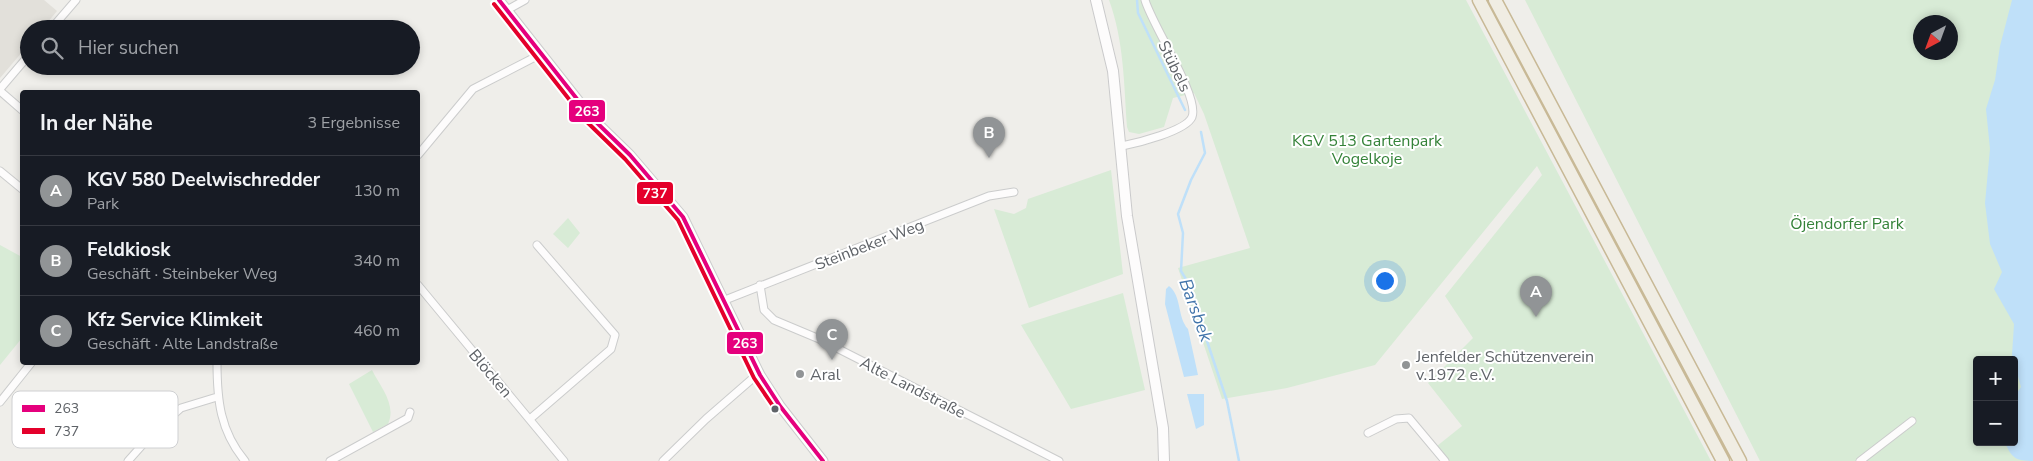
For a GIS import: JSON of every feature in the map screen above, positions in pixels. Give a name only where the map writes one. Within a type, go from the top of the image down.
[{"type":"highway","points":[[1495,0],[1740,461]]},
{"type":"highway","points":[[1480,3],[1723,461]]},
{"type":"main road","points":[[1096,0],[1112,63],[1128,216],[1163,428],[1164,461]]},
{"type":"street","points":[[59,20],[76,0]]},
{"type":"street","points":[[499,0],[592,118],[630,155],[683,217],[760,375],[780,406],[823,461]]},
{"type":"street","points":[[507,10],[525,0]]},
{"type":"street","name":"Stübels","points":[[1122,146],[1146,140],[1183,126],[1191,118],[1194,106],[1189,92],[1151,17],[1145,0]]},
{"type":"street","points":[[420,153],[473,89],[541,54]]},
{"type":"street","points":[[20,66],[0,90],[20,108]]},
{"type":"street","points":[[0,171],[20,187]]},
{"type":"street","name":"Steinbeker Weg","points":[[724,300],[935,220],[989,196],[1014,192]]},
{"type":"street","points":[[530,419],[611,349],[615,335],[537,245]]},
{"type":"street","name":"Alte Landstraße","points":[[760,285],[764,310],[774,320],[825,342],[1059,461]]},
{"type":"street","name":"Blöcken","points":[[420,287],[564,461]]},
{"type":"street","points":[[0,402],[30,365]]},
{"type":"street","points":[[217,365],[217,397],[229,438],[245,461]]},
{"type":"street","points":[[663,461],[706,419],[752,379],[760,375]]},
{"type":"street","points":[[178,411],[181,408],[217,397]]},
{"type":"street","points":[[330,461],[408,418],[410,412]]},
{"type":"street","points":[[1368,433],[1396,419],[1409,418],[1445,461]]},
{"type":"street","points":[[1860,461],[1912,421]]},
{"type":"street","points":[[128,461],[140,448]]},
{"type":"shaded area","points":[[0,0],[44,0],[57,11],[50,20],[20,20],[20,55],[0,78]]},
{"type":"green space","name":"KGV 513 Gartenpark Vogelkoje","points":[[1109,0],[1466,0],[1711,461],[1449,461],[1437,446],[1462,426],[1428,383],[1473,338],[1445,296],[1542,175],[1537,166],[1375,365],[1287,388],[1222,399],[1178,268],[1250,248],[1204,114],[1194,93],[1173,98],[1164,127],[1139,134],[1129,132],[1118,31]]},
{"type":"green space","name":"Öjendorfer Park","points":[[1525,0],[2033,0],[2033,461],[1760,461]]},
{"type":"green space","points":[[1111,170],[1123,274],[1029,308],[994,209],[1014,214],[1026,208],[1028,199]]},
{"type":"green space","points":[[568,218],[580,233],[568,248],[553,234]]},
{"type":"green space","points":[[0,245],[20,256],[20,340],[0,365]]},
{"type":"green space","points":[[1123,293],[1145,390],[1071,409],[1021,325]]},
{"type":"green space","points":[[372,370],[386,396],[390,410],[388,424],[373,432],[349,384]]},
{"type":"water","points":[[2012,0],[2033,0],[2033,461],[2018,459],[2012,455],[2007,446],[2018,446],[2018,391],[2021,387],[2018,376],[2018,356],[2012,355],[2014,324],[1994,289],[2002,272],[1990,244],[1985,203],[1990,149],[1986,109],[1995,80],[2000,46]]},
{"type":"water","points":[[1169,286],[1176,295],[1182,319],[1188,329],[1198,375],[1184,377],[1165,304],[1166,289]]},
{"type":"water","points":[[1187,394],[1204,394],[1204,425],[1196,429]]},
{"type":"waterway","name":"Barsbek","points":[[1137,0],[1138,13],[1185,110]]},
{"type":"waterway","name":"Barsbek","points":[[1201,132],[1205,153],[1191,180],[1178,214],[1183,233],[1181,271],[1187,281],[1227,401],[1239,461]]},
{"type":"transit line","name":"263","points":[[499,0],[592,118],[630,155],[683,217],[760,375],[780,406],[823,461]]},
{"type":"transit line","name":"737","points":[[494,4],[587,122],[625,159],[678,220],[754,378],[775,409]]},
{"type":"place","name":"Feldkiosk","points":[[989,158]]},
{"type":"place","name":"KGV 580 Deelwischredder","points":[[1536,317]]},
{"type":"place","name":"Kfz Service Klimkeit","points":[[832,360]]},
{"type":"place","name":"Jenfelder Schützenverein v.1972 e.V.","points":[[1406,365]]},
{"type":"place","name":"Aral","points":[[800,374]]}]
